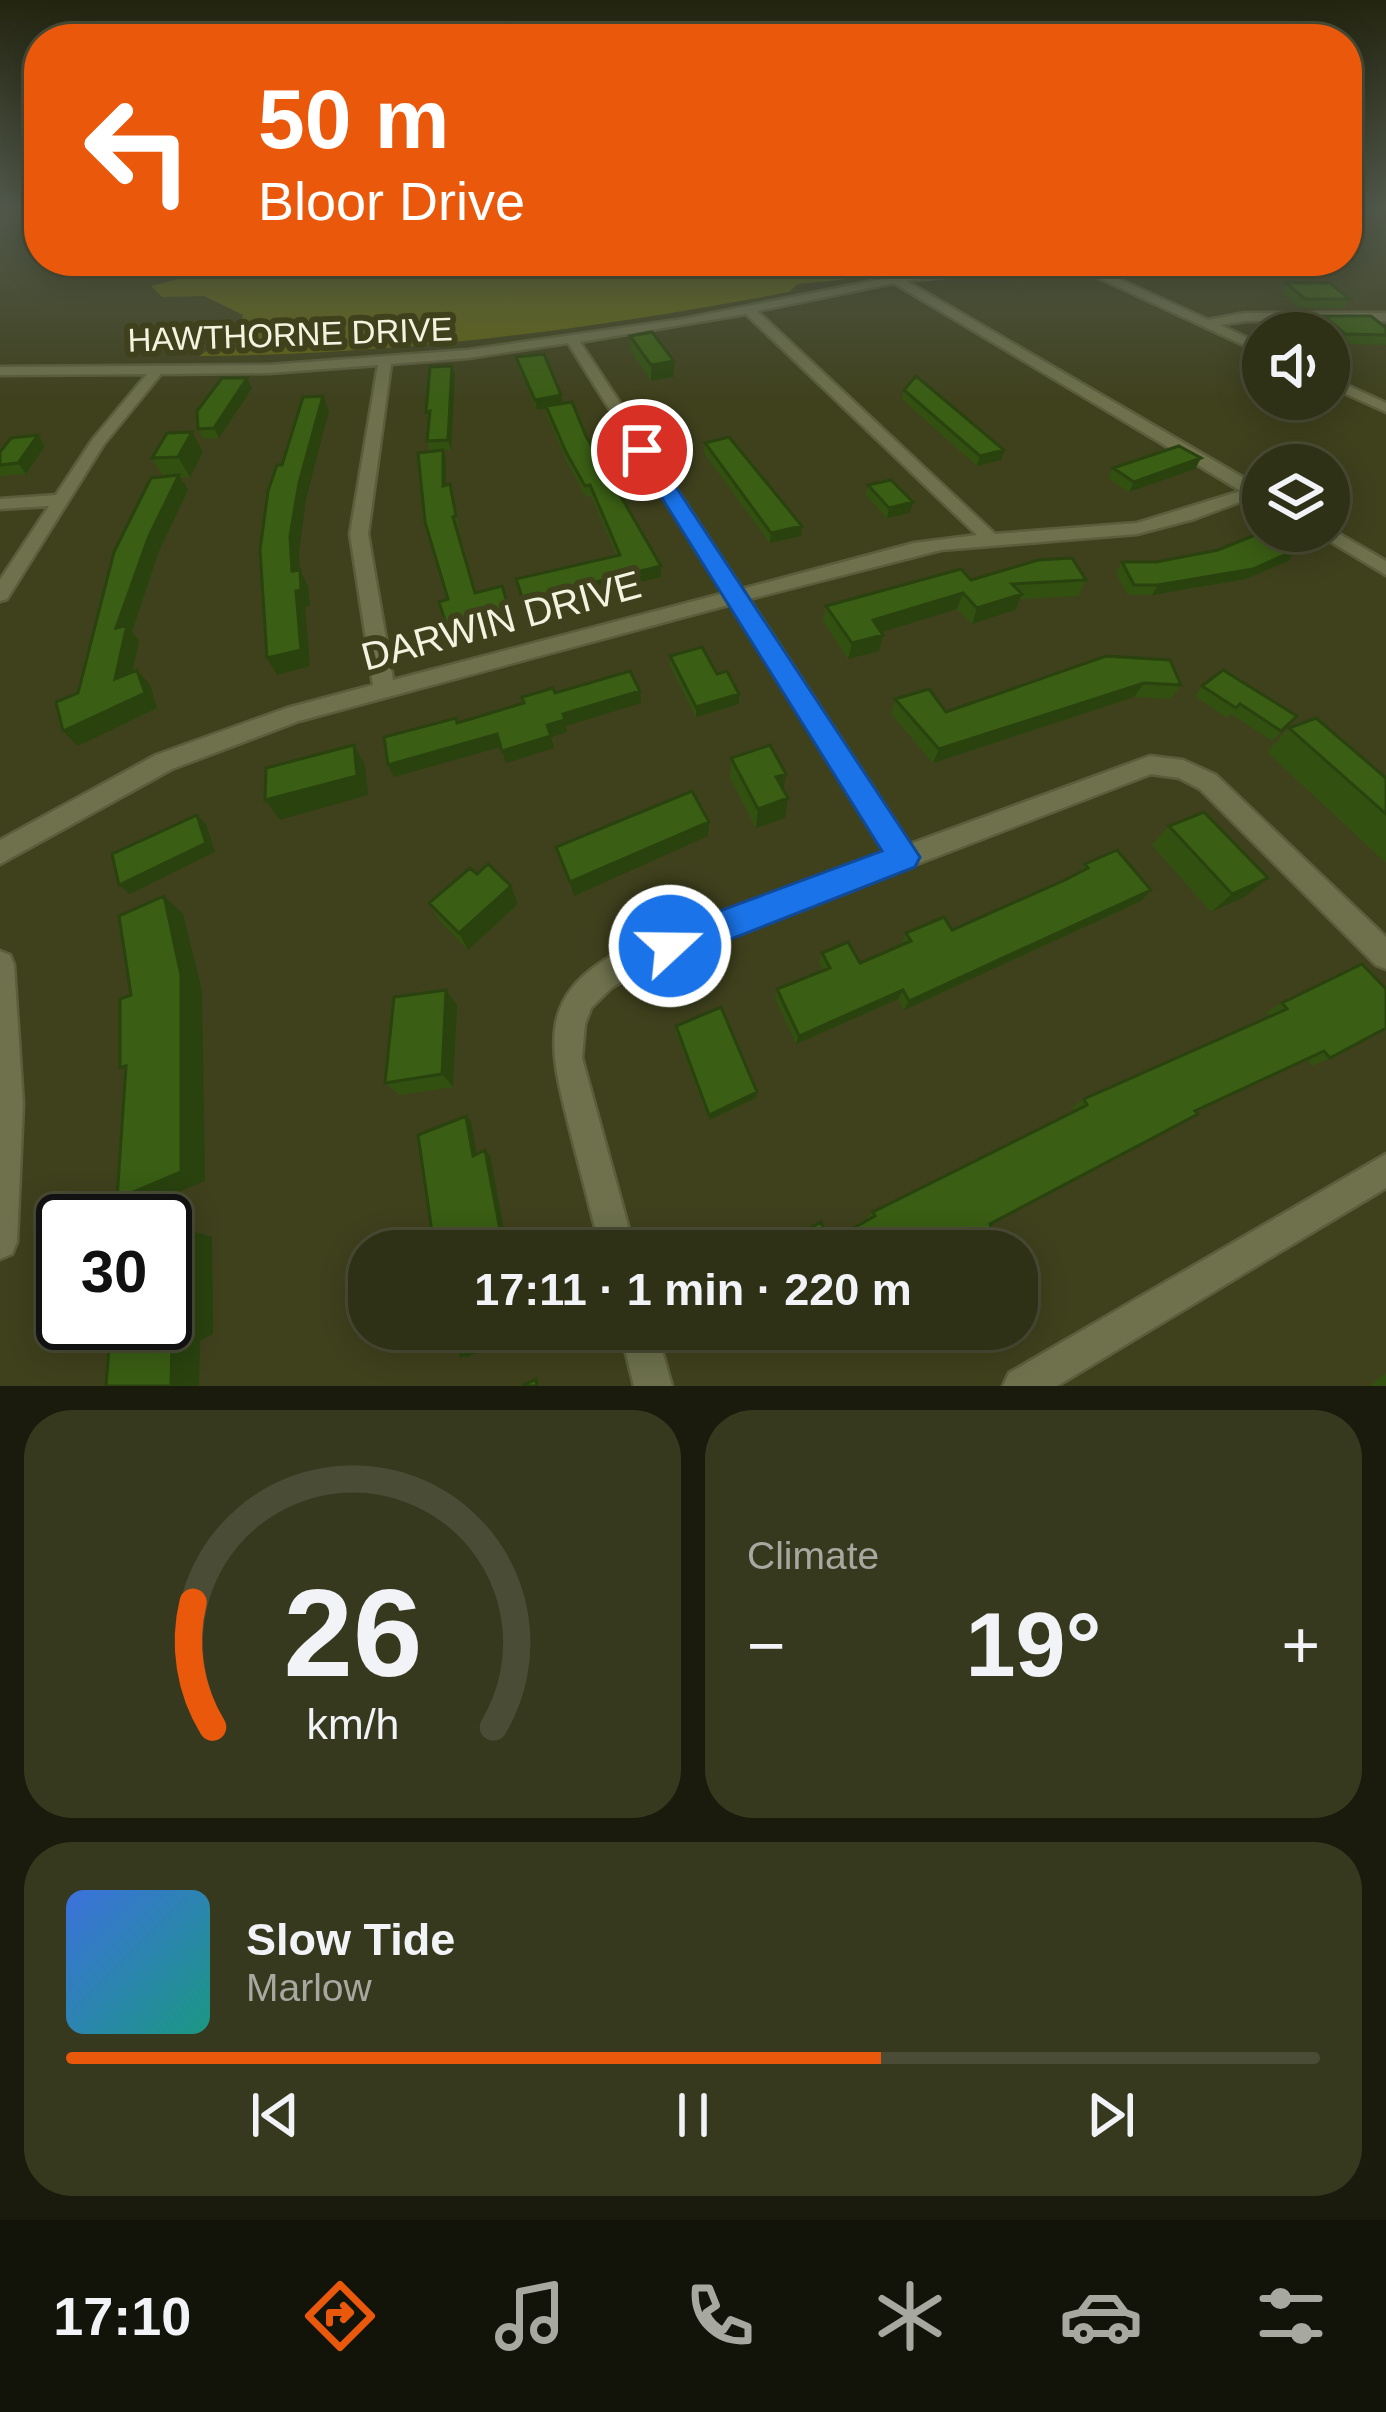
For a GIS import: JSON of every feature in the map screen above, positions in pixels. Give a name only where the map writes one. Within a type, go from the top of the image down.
[{"type":"street","name":"HAWTHORNE DRIVE","points":[[0,371],[269,369],[386,361],[573,341],[924,276]]},
{"type":"street","name":"HAWTHORNE DRIVE","points":[[1100,276],[1206,324]]},
{"type":"street","points":[[895,279],[1242,484]]},
{"type":"street","points":[[750,310],[988,536]]},
{"type":"street","points":[[1206,324],[1257,316],[1386,317]]},
{"type":"street","points":[[1206,324],[1242,340]]},
{"type":"street","points":[[573,341],[904,857]]},
{"type":"street","points":[[384,687],[359,534],[386,361]]},
{"type":"street","points":[[0,595],[59,500],[157,370]]},
{"type":"street","points":[[1350,391],[1386,408]]},
{"type":"street","name":"DARWIN DRIVE","points":[[0,853],[164,762],[240,732],[384,687],[914,549],[988,536],[1128,530],[1242,499]]},
{"type":"street","points":[[0,504],[59,500]]},
{"type":"street","points":[[1350,548],[1386,569]]},
{"type":"street","points":[[612,1230],[567,1058],[567,1032],[578,998],[591,983],[631,961],[1134,769],[1166,765],[1198,776],[1217,790],[1386,956]]},
{"type":"street","points":[[0,964],[8,1035],[10,1141],[0,1242]]},
{"type":"street","points":[[1022,1386],[1386,1170]]},
{"type":"street","points":[[644,1350],[653,1386]]},
{"type":"shaded area","points":[[190,276],[879,276],[798,284],[789,292],[716,305],[496,337],[348,351],[199,356],[240,329],[243,315],[204,296],[162,297],[151,286]]},
{"type":"building","points":[[1286,283],[1330,283],[1350,299],[1305,299]]},
{"type":"building","points":[[1350,316],[1371,316],[1386,328],[1386,335],[1350,334]]},
{"type":"building","points":[[652,332],[674,361],[651,365],[630,336]]},
{"type":"building","points":[[544,354],[561,395],[535,400],[516,357]]},
{"type":"building","points":[[452,366],[448,440],[427,441],[430,367]]},
{"type":"building","points":[[916,376],[1004,450],[980,456],[904,390]]},
{"type":"building","points":[[222,378],[247,378],[214,428],[198,429],[197,411]]},
{"type":"building","points":[[323,396],[290,536],[292,571],[300,570],[301,590],[296,591],[301,650],[267,658],[260,550],[268,491],[277,465],[282,465],[303,397]]},
{"type":"building","points":[[572,402],[586,436],[661,566],[523,600],[516,579],[620,555],[590,485],[585,486],[566,452],[546,406]]},
{"type":"building","points":[[192,432],[178,457],[152,458],[167,433]]},
{"type":"building","points":[[38,435],[18,463],[0,465],[0,452],[11,438]]},
{"type":"building","points":[[729,437],[802,526],[771,533],[705,443]]},
{"type":"building","points":[[1179,446],[1201,458],[1134,482],[1113,468]]},
{"type":"building","points":[[443,450],[443,486],[450,484],[453,517],[475,593],[502,586],[509,608],[446,624],[439,602],[448,599],[425,522],[418,453]]},
{"type":"building","points":[[179,475],[149,536],[116,628],[127,625],[115,679],[137,670],[145,693],[63,731],[56,702],[78,693],[114,552],[151,478]]},
{"type":"building","points":[[891,480],[913,502],[889,508],[868,485]]},
{"type":"building","points":[[1242,540],[1242,552],[1291,552],[1253,569],[1158,585],[1134,585],[1122,562],[1156,562]]},
{"type":"building","points":[[1072,558],[1086,580],[1012,584],[1022,594],[977,608],[963,593],[873,620],[883,635],[852,643],[826,606],[961,569],[971,580],[1038,560]]},
{"type":"building","points":[[702,647],[717,674],[727,671],[739,694],[696,707],[670,656]]},
{"type":"building","points":[[1106,656],[1170,660],[1181,685],[1144,683],[939,749],[895,699],[929,689],[946,712]]},
{"type":"building","points":[[1223,670],[1297,716],[1281,731],[1202,686]]},
{"type":"building","points":[[630,671],[640,691],[563,714],[565,720],[547,725],[551,736],[502,751],[497,734],[388,765],[384,737],[456,718],[457,723],[524,703],[522,697],[553,688],[555,693]]},
{"type":"building","points":[[1316,718],[1386,778],[1386,814],[1289,728]]},
{"type":"building","points":[[354,745],[357,776],[265,800],[266,768]]},
{"type":"building","points":[[770,745],[786,774],[776,777],[788,798],[758,809],[731,758]]},
{"type":"building","points":[[692,791],[709,822],[570,882],[556,847]]},
{"type":"building","points":[[1204,812],[1268,878],[1232,894],[1169,826]]},
{"type":"building","points":[[197,815],[206,843],[119,885],[112,854]]},
{"type":"building","points":[[1117,850],[1151,890],[909,1001],[903,990],[799,1036],[777,989],[830,968],[822,953],[848,942],[860,963],[911,941],[906,933],[944,917],[952,930],[1067,879],[1088,868],[1085,864]]},
{"type":"building","points":[[488,864],[511,886],[459,933],[429,903],[470,868],[477,874]]},
{"type":"building","points":[[164,896],[181,975],[181,1172],[129,1194],[117,1194],[126,1066],[120,1068],[120,999],[131,995],[119,916]]},
{"type":"building","points":[[1362,964],[1386,989],[1386,1028],[1330,1058],[1324,1051],[1195,1111],[1198,1114],[990,1224],[993,1230],[850,1230],[875,1216],[873,1212],[1087,1105],[1084,1099],[1287,1009],[1282,1003]]},
{"type":"building","points":[[446,990],[442,1074],[385,1083],[394,997]]},
{"type":"building","points":[[721,1007],[757,1092],[709,1115],[676,1026]]},
{"type":"building","points":[[466,1116],[473,1156],[485,1150],[500,1230],[432,1230],[418,1135]]},
{"type":"building","points":[[109,1350],[172,1350],[171,1386],[106,1386]]},
{"type":"route","points":[[642,450],[904,857],[670,946]]}]
